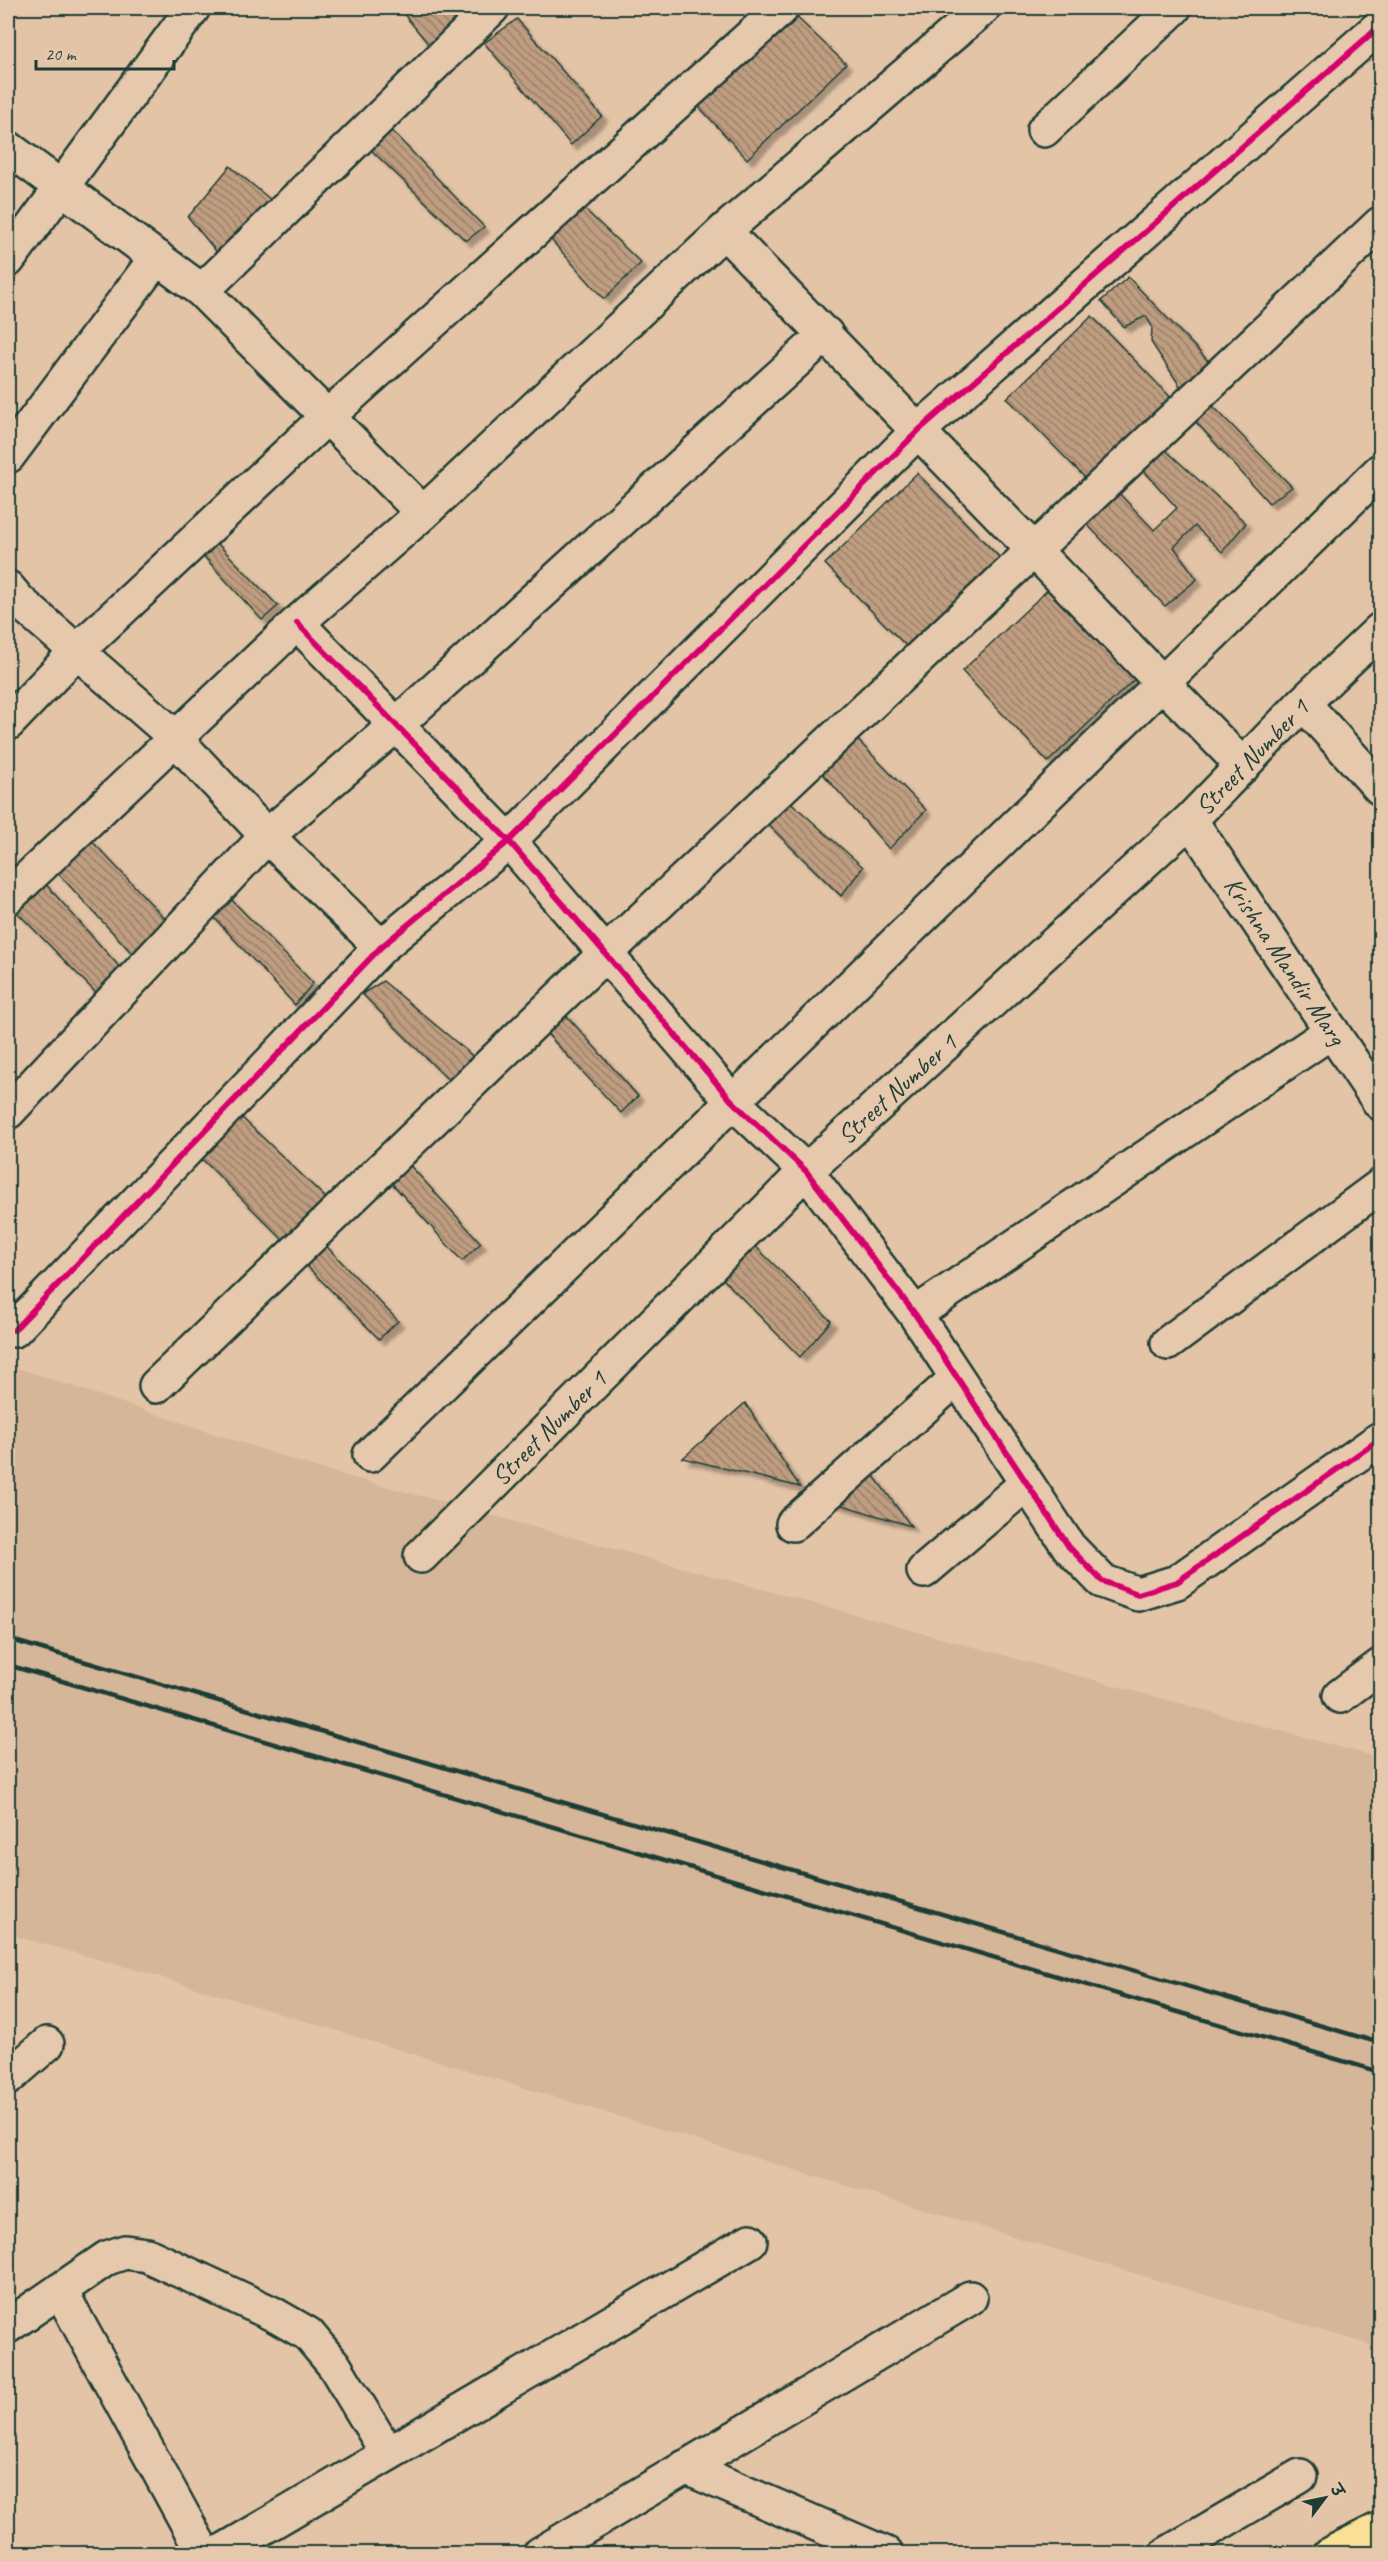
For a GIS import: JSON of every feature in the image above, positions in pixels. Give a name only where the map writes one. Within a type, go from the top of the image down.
[{"type":"main road","points":[[1330,2553],[1380,2529]]},
{"type":"street","points":[[8,260],[193,8]]},
{"type":"street","points":[[202,291],[492,8]]},
{"type":"street","points":[[8,723],[76,652],[327,417],[782,8]]},
{"type":"street","points":[[8,897],[297,623],[423,513],[724,231],[982,8]]},
{"type":"street","points":[[1044,130],[1174,8]]},
{"type":"street","points":[[14,1330],[381,947],[509,841],[919,430],[1380,26]]},
{"type":"street","points":[[8,148],[63,186],[202,291],[423,513]]},
{"type":"street","points":[[156,1386],[605,954],[1036,551],[1380,224]]},
{"type":"street","points":[[724,231],[1244,766]]},
{"type":"street","points":[[8,456],[157,257]]},
{"type":"street","points":[[8,1112],[267,836],[396,725],[826,334]]},
{"type":"street","points":[[370,1455],[731,1100],[1164,684],[1380,471]]},
{"type":"street","points":[[8,588],[19,601],[176,739],[267,836],[381,947]]},
{"type":"street","points":[[297,623],[509,841],[731,1100],[806,1171],[915,1314],[1069,1547],[1102,1581],[1138,1594],[1177,1582],[1380,1439]]},
{"type":"street","name":"Street Number 1","points":[[421,1556],[806,1171],[1190,820],[1303,703],[1380,630]]},
{"type":"street","points":[[1303,703],[1380,788]]},
{"type":"street","name":"Krishna Mandir Marg","points":[[1190,820],[1332,1030],[1377,1091]]},
{"type":"street","points":[[915,1314],[1332,1030]]},
{"type":"street","points":[[1168,1343],[1380,1186]]},
{"type":"street","points":[[794,1524],[957,1378]]},
{"type":"street","points":[[924,1571],[1026,1484]]},
{"type":"street","points":[[1340,1696],[1380,1666]]},
{"type":"street","points":[[8,2078],[47,2044]]},
{"type":"street","points":[[219,2553],[750,2241]]},
{"type":"street","points":[[8,2326],[107,2258],[125,2252],[147,2255],[273,2314],[308,2334],[334,2365],[388,2454]]},
{"type":"street","points":[[60,2290],[204,2553]]},
{"type":"street","points":[[540,2553],[970,2298]]},
{"type":"street","points":[[686,2467],[886,2553]]},
{"type":"street","points":[[1167,2553],[1300,2476]]},
{"type":"shaded area","points":[[8,1365],[318,1468],[1380,1758],[1380,2348],[147,1973],[8,1934]]},
{"type":"building","points":[[399,8],[471,8],[429,45]]},
{"type":"building","points":[[787,8],[846,64],[747,159],[689,96]]},
{"type":"building","points":[[517,19],[602,116],[571,145],[484,43]]},
{"type":"building","points":[[390,129],[484,227],[466,241],[369,148]]},
{"type":"building","points":[[230,166],[271,200],[221,257],[188,217]]},
{"type":"building","points":[[573,198],[641,263],[604,299],[545,233]]},
{"type":"building","points":[[1128,277],[1216,369],[1186,395],[1151,342],[1152,327],[1146,316],[1124,327],[1101,301]]},
{"type":"building","points":[[1092,316],[1180,407],[1096,489],[1007,398]]},
{"type":"building","points":[[1205,398],[1292,487],[1269,503],[1187,412]]},
{"type":"building","points":[[1160,445],[1246,523],[1222,552],[1195,526],[1174,547],[1197,579],[1165,606],[1082,519],[1113,487],[1154,530],[1177,508],[1137,463]]},
{"type":"building","points":[[917,473],[1012,570],[921,661],[825,564]]},
{"type":"building","points":[[212,538],[278,606],[262,620],[197,549]]},
{"type":"building","points":[[1058,580],[1143,671],[1048,762],[962,671]]},
{"type":"building","points":[[844,726],[926,810],[889,849],[809,758]]},
{"type":"building","points":[[777,790],[863,867],[841,896],[755,812]]},
{"type":"building","points":[[90,839],[171,925],[138,960],[55,870]]},
{"type":"building","points":[[43,881],[124,972],[103,1000],[12,907]]},
{"type":"building","points":[[225,893],[313,983],[295,1005],[207,910]]},
{"type":"building","points":[[383,981],[474,1057],[451,1083],[362,994]]},
{"type":"building","points":[[558,1006],[638,1096],[621,1113],[536,1022]]},
{"type":"building","points":[[234,1110],[327,1199],[284,1241],[194,1151]]},
{"type":"building","points":[[396,1150],[481,1243],[462,1261],[378,1168]]},
{"type":"building","points":[[309,1228],[398,1321],[379,1339],[290,1249]]},
{"type":"building","points":[[749,1240],[831,1321],[800,1357],[717,1273]]},
{"type":"building","points":[[745,1403],[800,1487],[683,1458]]},
{"type":"building","points":[[868,1468],[911,1526],[829,1501]]},
{"type":"railway","points":[[8,1639],[1380,2043]]},
{"type":"railway","points":[[8,1665],[1380,2072]]},
{"type":"cycle path","points":[[14,1330],[381,947],[509,841],[919,430],[1380,26]]},
{"type":"cycle path","points":[[297,623],[509,841],[731,1100],[806,1171],[915,1314],[1069,1547],[1102,1581],[1138,1594],[1177,1582],[1380,1439]]}]
